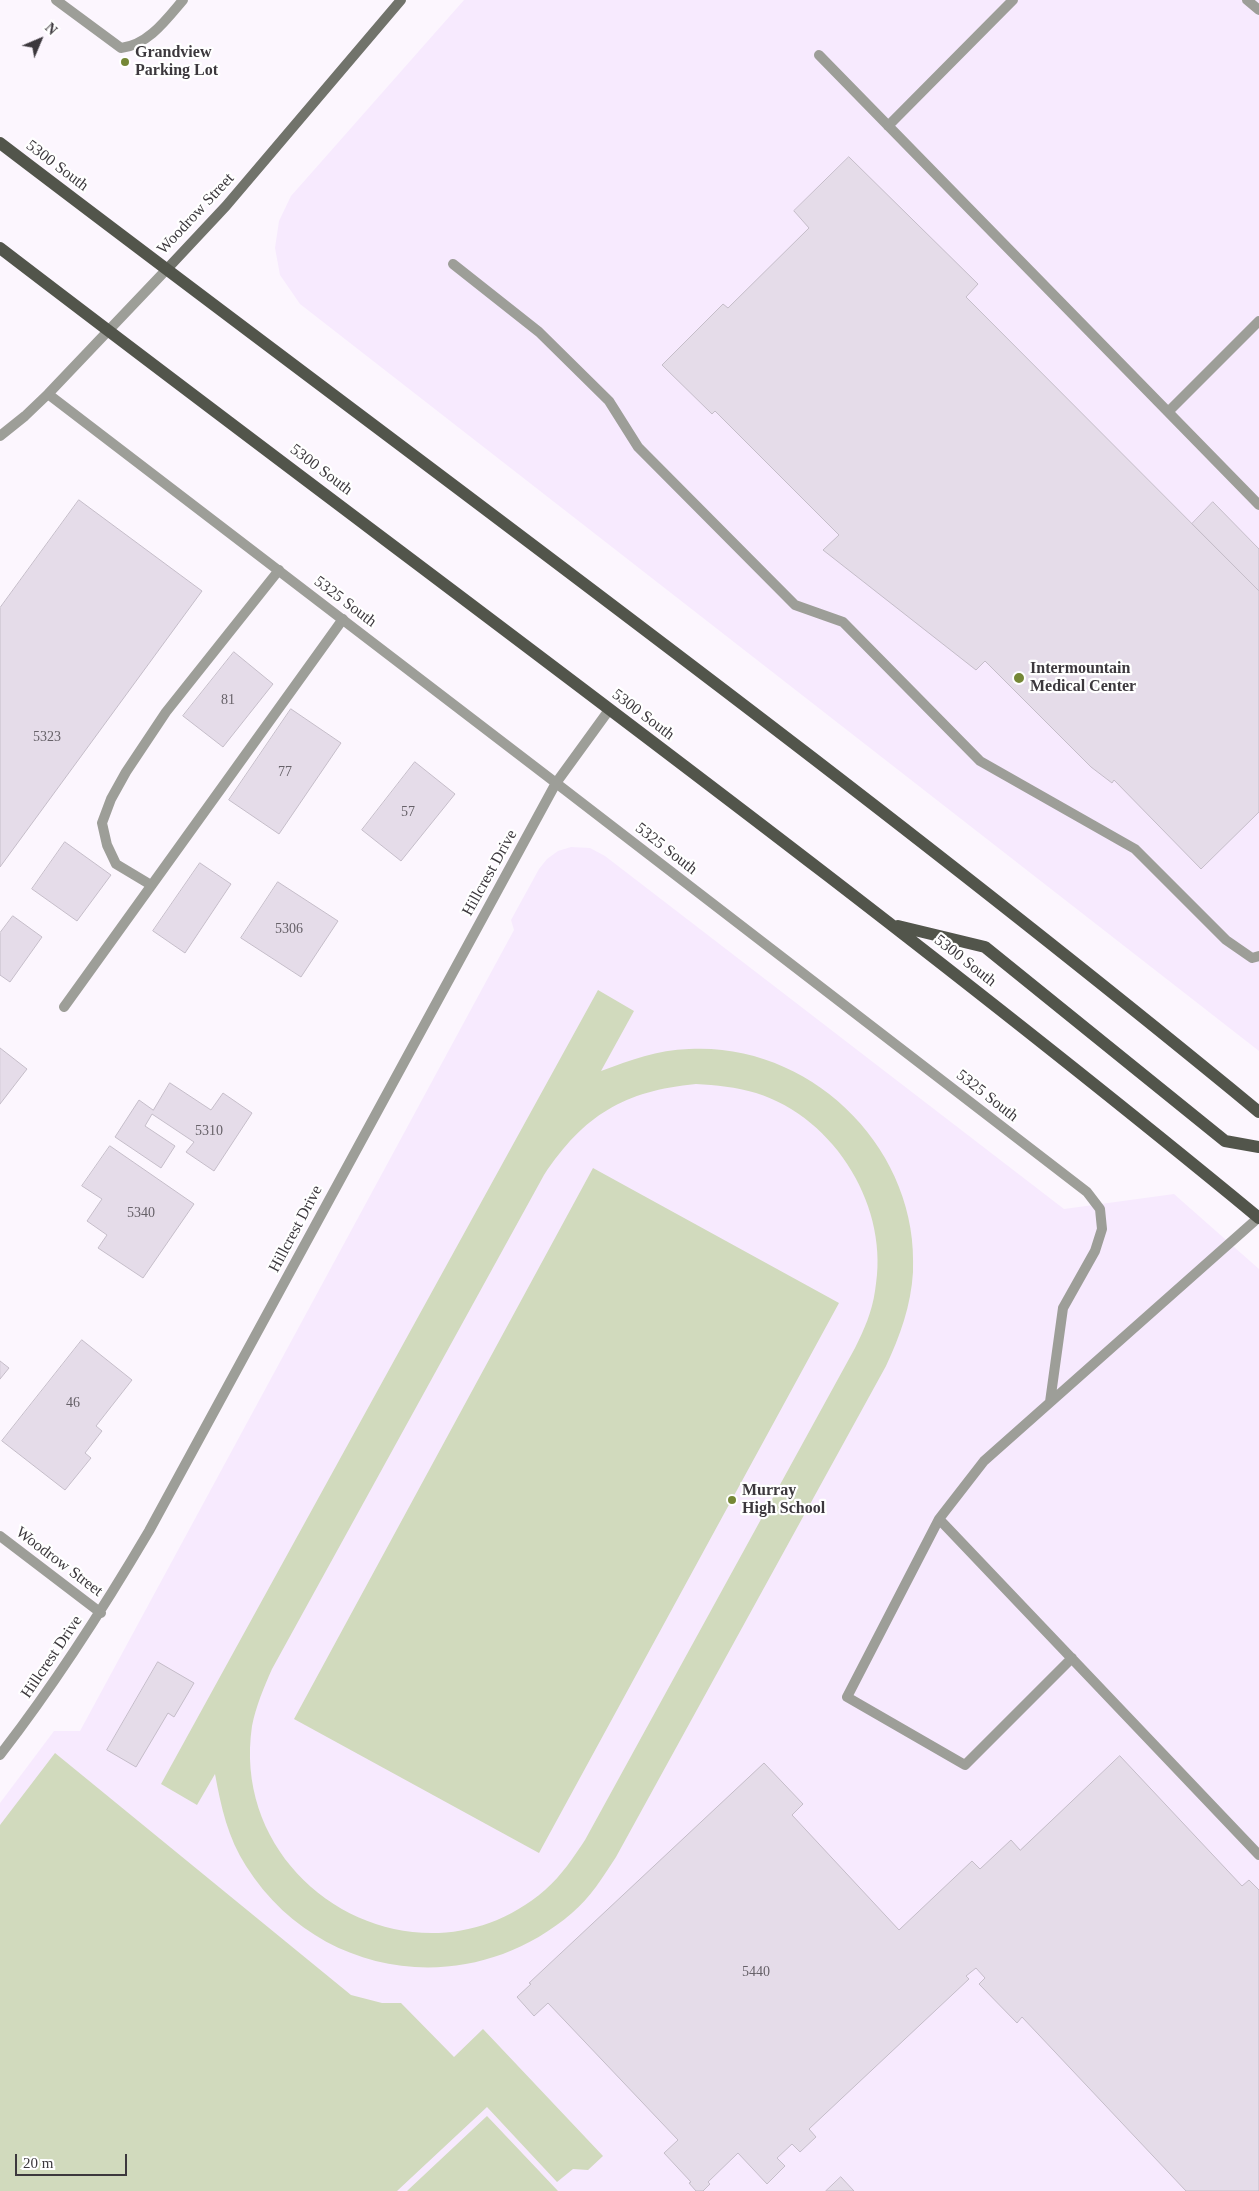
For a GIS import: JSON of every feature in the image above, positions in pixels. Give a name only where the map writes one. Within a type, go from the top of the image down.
[{"type":"main road","name":"5300 South","points":[[0,143],[829,771],[1153,1025],[1259,1112]]},
{"type":"main road","name":"5300 South","points":[[0,248],[893,925],[1069,1063],[1259,1218]]},
{"type":"main road","points":[[893,925],[985,948],[1226,1141],[1259,1147]]},
{"type":"street","points":[[56,0],[121,48],[133,47],[146,39],[164,22],[182,0]]},
{"type":"street","name":"Woodrow Street","points":[[0,436],[48,394],[226,206],[400,0]]},
{"type":"street","points":[[888,126],[1013,0]]},
{"type":"street","points":[[1247,0],[1259,10]]},
{"type":"street","points":[[819,55],[1259,505]]},
{"type":"street","points":[[453,264],[539,332],[609,401],[638,447],[795,605],[844,622],[980,761],[1135,849],[1226,940],[1252,958],[1259,956]]},
{"type":"street","points":[[1168,412],[1259,321]]},
{"type":"street","name":"5325 South","points":[[48,394],[1087,1192],[1100,1209],[1102,1229],[1095,1251],[1063,1308],[1050,1402]]},
{"type":"street","points":[[151,885],[116,864],[107,846],[102,823],[111,799],[126,772],[166,712],[279,570]]},
{"type":"street","points":[[64,1007],[343,619]]},
{"type":"street","name":"Hillcrest Drive","points":[[0,1756],[32,1714],[101,1612],[149,1531],[556,783],[609,710]]},
{"type":"street","points":[[1072,1658],[965,1765],[847,1697],[939,1519],[984,1461],[1259,1218]]},
{"type":"street","points":[[939,1519],[1259,1856]]},
{"type":"street","name":"Woodrow Street","points":[[0,1536],[101,1612]]},
{"type":"shaded area","name":"Intermountain Medical Center","points":[[464,0],[1259,0],[1259,1051],[300,304],[280,275],[275,248],[279,221],[291,196]]},
{"type":"shaded area","name":"Murray High School","points":[[571,847],[590,848],[605,856],[1064,1209],[1174,1194],[1259,1269],[1259,2191],[0,2191],[0,1803],[54,1731],[80,1731],[514,930],[511,920],[539,869],[547,859],[558,851]]},
{"type":"green space","points":[[598,990],[634,1011],[601,1071],[634,1059],[666,1051],[689,1049],[734,1052],[776,1064],[815,1084],[849,1112],[877,1146],[898,1184],[910,1227],[912,1285],[900,1332],[886,1366],[616,1857],[596,1887],[579,1907],[532,1941],[488,1959],[443,1967],[398,1965],[354,1954],[313,1934],[276,1904],[246,1866],[234,1844],[226,1822],[215,1774],[197,1805],[161,1784]],"holes":[[[696,1084],[748,1091],[785,1105],[811,1123],[833,1145],[851,1171],[865,1199],[874,1229],[878,1260],[874,1299],[870,1314],[855,1348],[585,1840],[572,1860],[545,1890],[496,1921],[443,1933],[391,1928],[343,1909],[301,1878],[270,1835],[253,1784],[252,1726],[258,1704],[272,1669],[544,1175],[574,1136],[608,1110],[627,1100],[648,1093],[670,1087]]]},
{"type":"green space","points":[[593,1168],[839,1303],[539,1853],[294,1719]]},
{"type":"green space","points":[[55,1753],[351,1995],[382,2003],[401,2003],[454,2057],[483,2029],[603,2156],[588,2170],[573,2169],[557,2182],[487,2107],[397,2191],[0,2191],[0,1825]]},
{"type":"green space","points":[[487,2116],[558,2191],[407,2191]]},
{"type":"building","points":[[849,157],[978,284],[966,297],[1259,591],[1259,812],[1201,869],[1114,780],[1112,783],[1091,767],[985,661],[976,670],[823,550],[839,535],[715,411],[712,414],[662,365],[723,304],[728,308],[809,228],[794,211]]},
{"type":"building","points":[[79,500],[202,591],[0,867],[0,608]]},
{"type":"building","points":[[1213,502],[1259,549],[1259,591],[1192,524]]},
{"type":"building","points":[[234,652],[273,684],[223,747],[183,716]]},
{"type":"building","points":[[291,709],[341,743],[279,834],[229,800]]},
{"type":"building","points":[[415,762],[455,794],[401,861],[362,830]]},
{"type":"building","points":[[65,842],[111,875],[77,921],[32,889]]},
{"type":"building","points":[[200,863],[231,884],[185,953],[153,931]]},
{"type":"building","points":[[278,882],[338,921],[301,977],[241,938]]},
{"type":"building","points":[[13,916],[42,937],[10,982],[0,975],[0,933]]},
{"type":"building","points":[[0,1048],[27,1069],[0,1104]]},
{"type":"building","points":[[170,1083],[211,1110],[223,1093],[252,1113],[214,1171],[186,1152],[194,1142],[152,1114],[145,1126],[175,1146],[161,1168],[115,1137],[139,1100],[153,1110]]},
{"type":"building","points":[[110,1146],[194,1204],[143,1278],[98,1248],[107,1235],[87,1221],[102,1199],[82,1186]]},
{"type":"building","points":[[82,1340],[132,1380],[96,1426],[102,1431],[85,1453],[91,1458],[65,1490],[2,1441]]},
{"type":"building","points":[[0,1361],[9,1368],[0,1379]]},
{"type":"building","points":[[158,1662],[194,1683],[174,1717],[168,1713],[136,1767],[107,1750]]},
{"type":"building","points":[[1120,1756],[1242,1886],[1249,1880],[1259,1890],[1259,2191],[1186,2191],[1022,2017],[1017,2023],[979,1984],[985,1978],[976,1968],[966,1976],[969,1979],[809,2129],[816,2137],[800,2152],[792,2144],[777,2158],[785,2166],[767,2184],[738,2153],[708,2182],[710,2184],[703,2191],[696,2191],[689,2183],[691,2182],[664,2153],[678,2140],[548,2003],[534,2016],[517,1997],[531,1984],[529,1983],[764,1763],[803,1804],[792,1815],[899,1930],[972,1861],[980,1869],[1011,1840],[1020,1850]]},
{"type":"building","points":[[841,2177],[854,2191],[826,2191]]},
{"type":"place","name":"Grandview Parking Lot","points":[[125,62]]},
{"type":"place","name":"Intermountain Medical Center","points":[[1019,678]]},
{"type":"place","name":"Murray High School","points":[[732,1500]]}]
